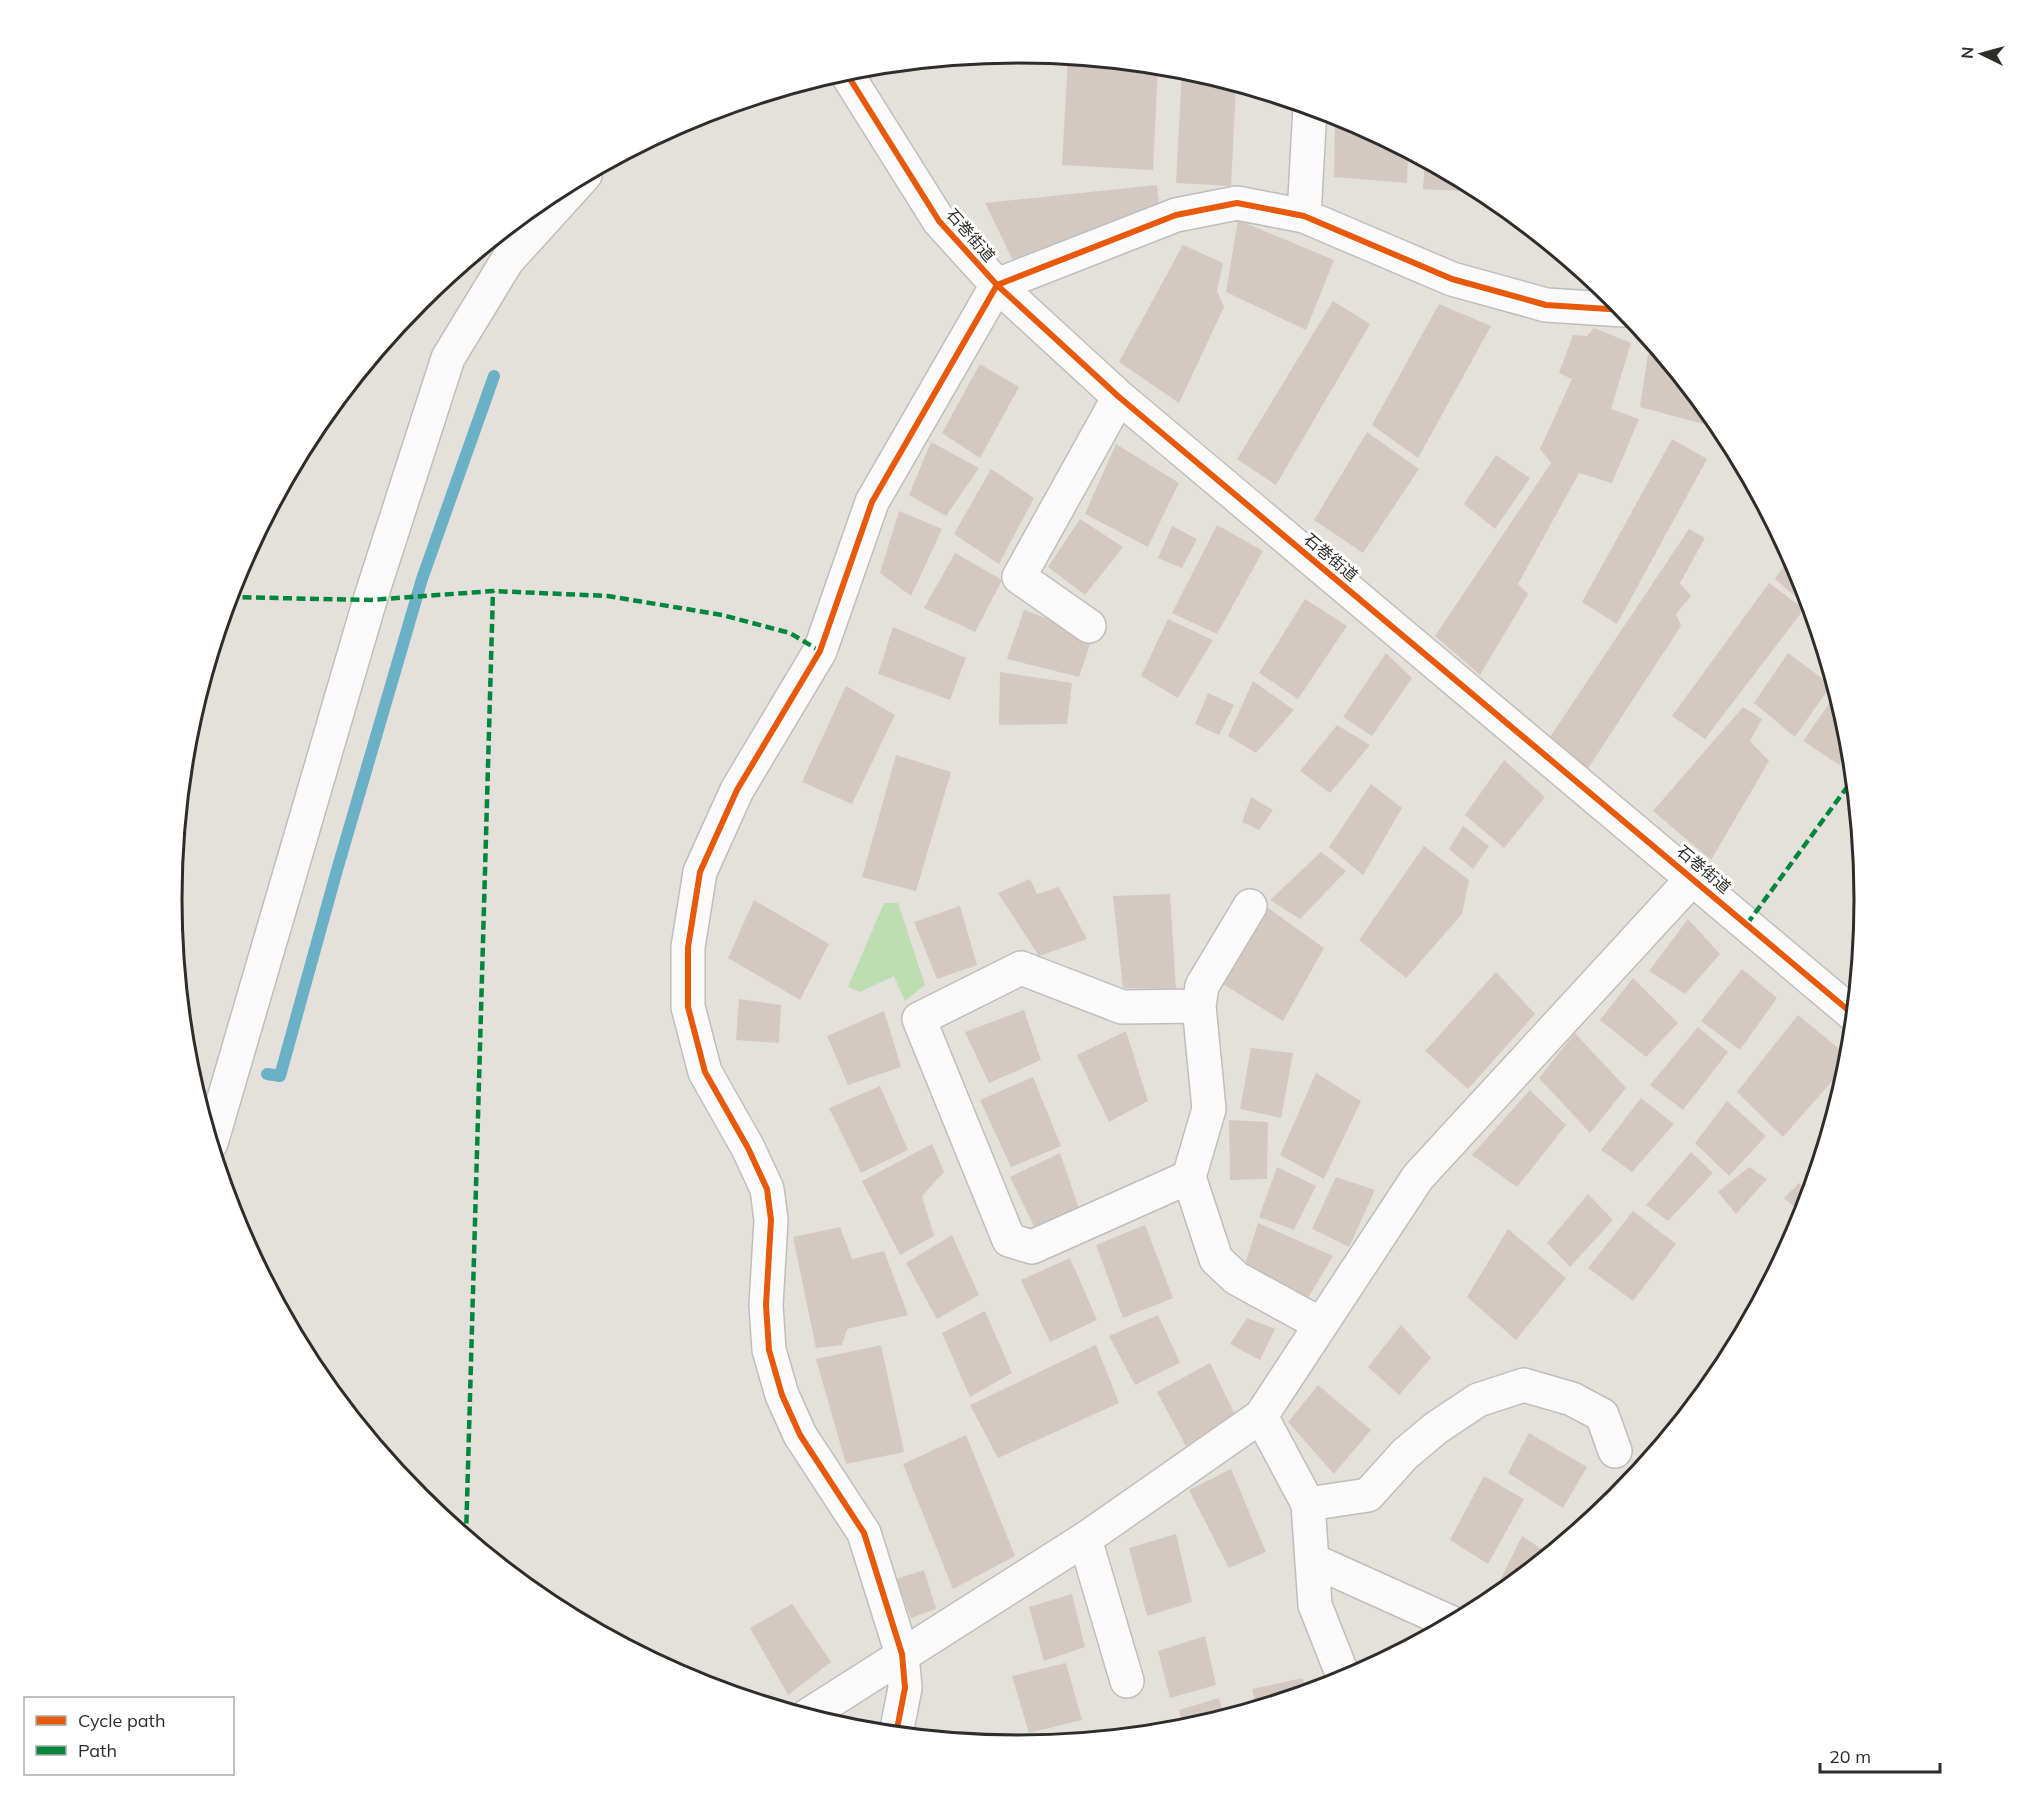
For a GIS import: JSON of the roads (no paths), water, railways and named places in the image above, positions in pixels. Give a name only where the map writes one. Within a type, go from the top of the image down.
[{"type":"street","name":"石巻街道","points":[[850,80],[939,221],[997,285],[1119,397],[1847,1009]]},
{"type":"street","points":[[1304,216],[1310,116]]},
{"type":"street","points":[[215,1131],[370,600],[448,358],[507,261],[566,196]]},
{"type":"street","points":[[897,1727],[905,1688],[902,1654],[864,1533],[800,1435],[782,1395],[769,1350],[766,1305],[771,1220],[767,1189],[748,1148],[705,1072],[688,1007],[688,947],[700,872],[737,790],[820,651],[872,502],[997,285],[1176,215],[1237,203],[1304,216],[1452,279],[1546,304],[1610,309]]},
{"type":"street","points":[[1089,626],[1019,577],[1119,397]]},
{"type":"street","points":[[815,1710],[1085,1539],[1262,1416],[1418,1177],[1693,878]]},
{"type":"street","points":[[1250,906],[1202,986],[1199,1006],[1209,1109],[1189,1177],[1215,1259],[1236,1278],[1320,1324]]},
{"type":"street","points":[[1189,1177],[1032,1247],[1009,1240],[919,1018],[1021,968],[1122,1007],[1199,1006]]},
{"type":"street","points":[[1308,1504],[1368,1495],[1406,1454],[1436,1428],[1478,1400],[1524,1385],[1572,1399],[1602,1416],[1615,1451]]},
{"type":"street","points":[[1262,1416],[1308,1504],[1315,1605],[1341,1671]]},
{"type":"street","points":[[1085,1539],[1127,1681]]},
{"type":"street","points":[[1312,1560],[1444,1619]]},
{"type":"waterway","points":[[267,1074],[280,1076],[422,579],[494,376]]}]
